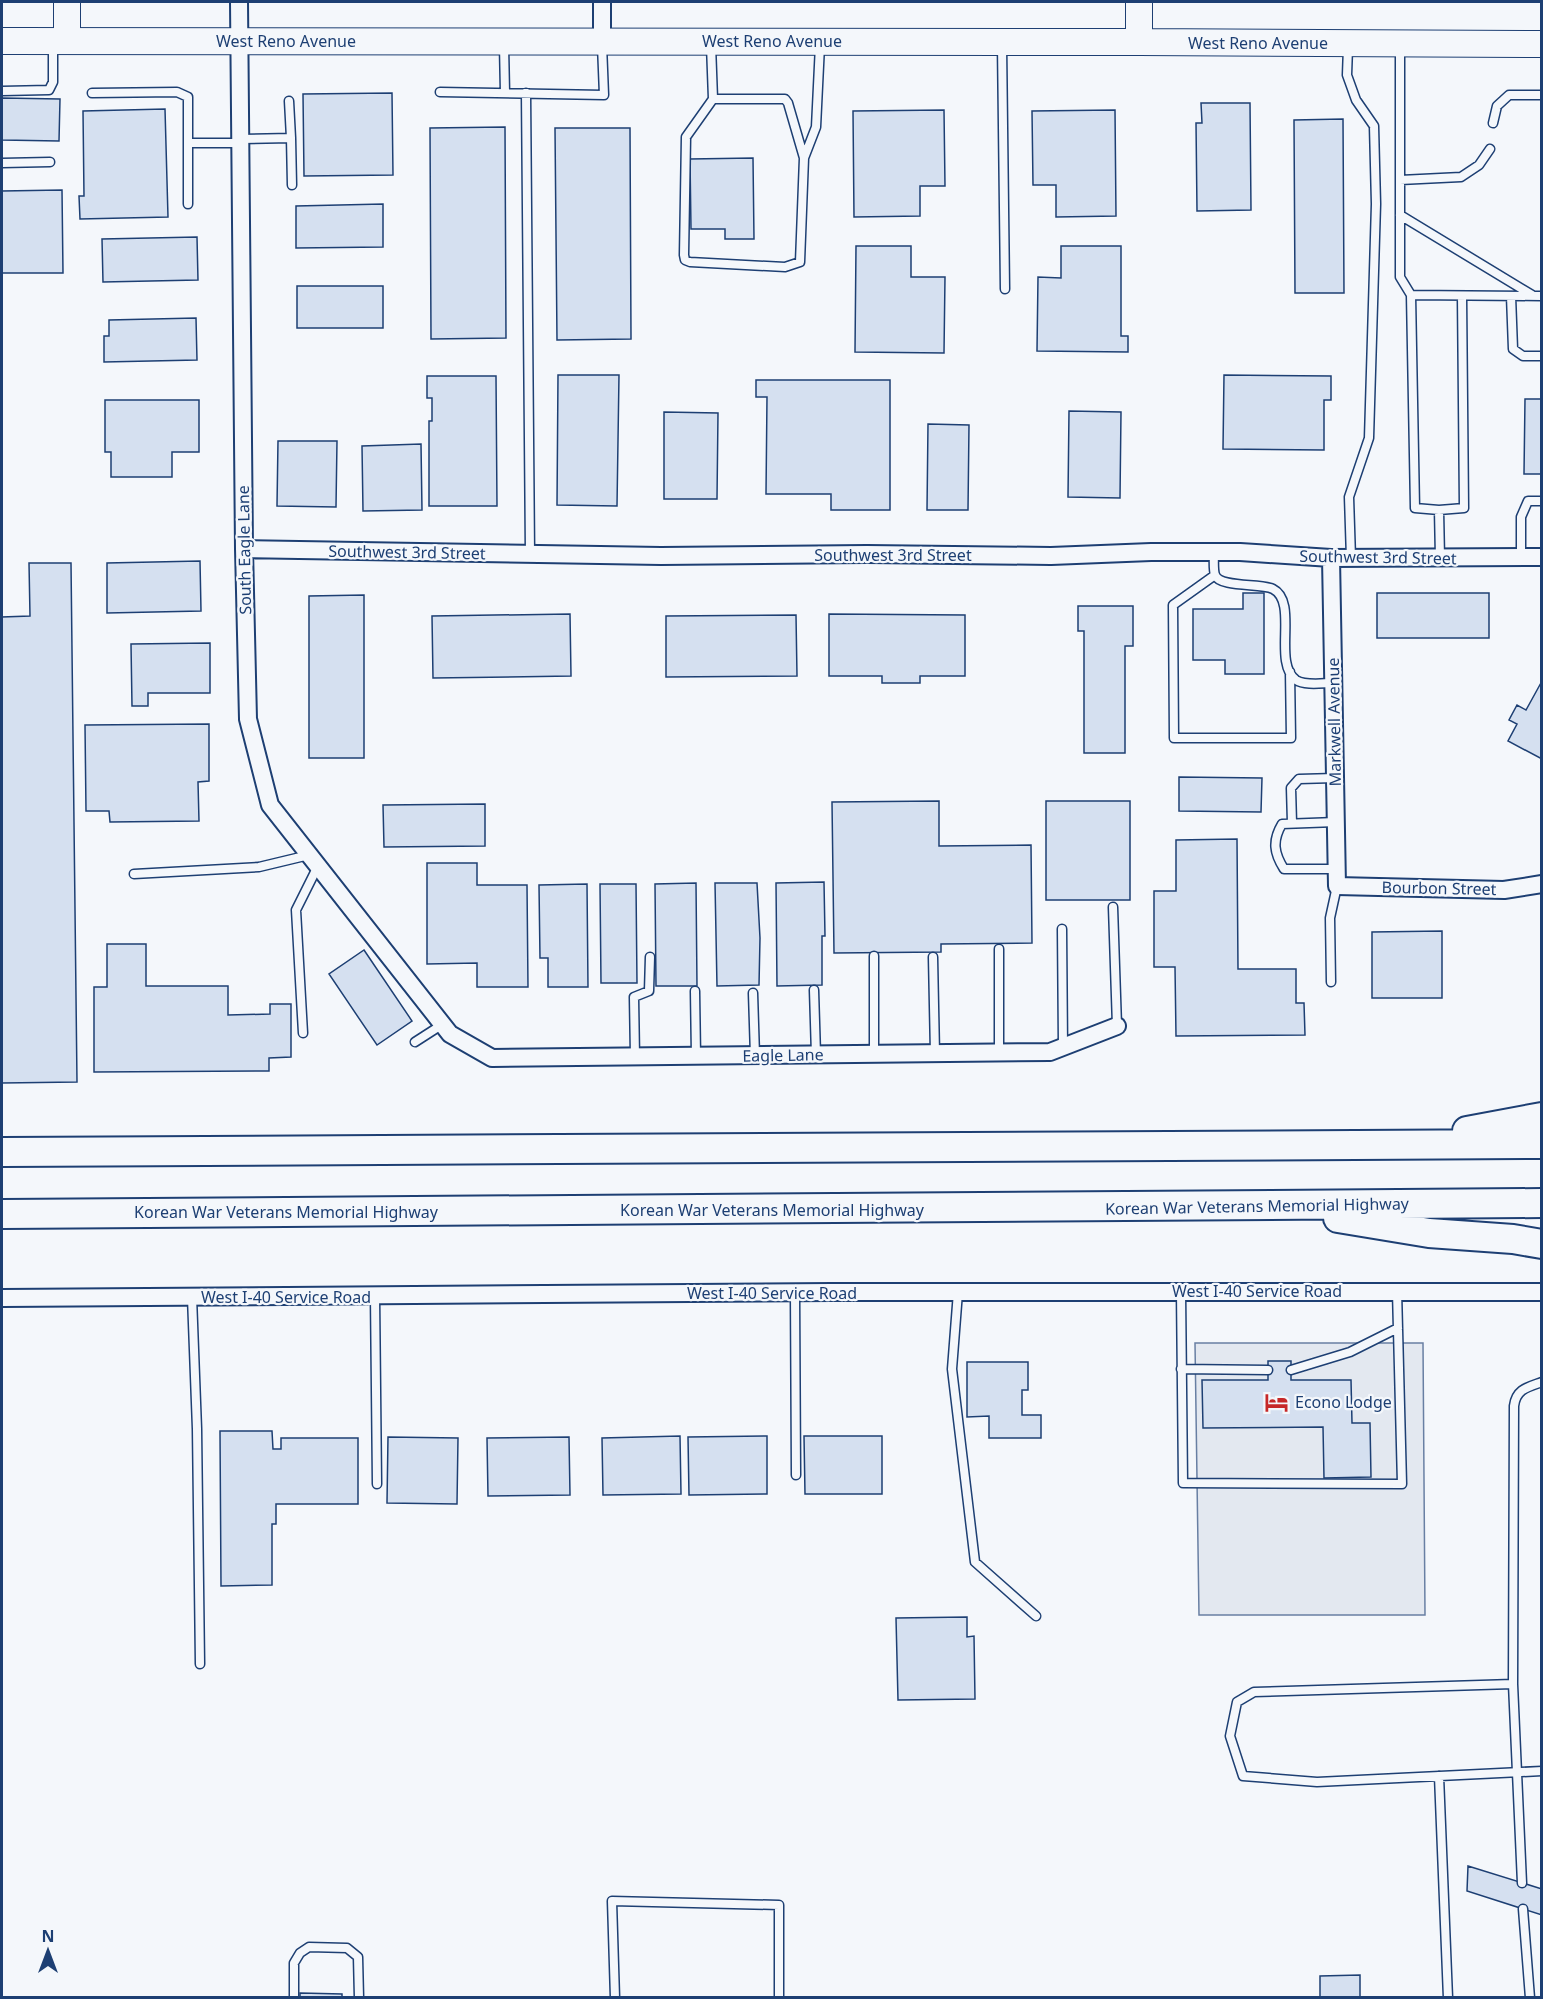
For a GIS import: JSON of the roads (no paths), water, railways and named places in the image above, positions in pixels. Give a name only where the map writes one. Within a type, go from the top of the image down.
[{"type":"highway","points":[[1389,1145],[1542,1117]]},
{"type":"highway","points":[[2,1152],[1542,1144]]},
{"type":"highway","name":"Korean War Veterans Memorial Highway","points":[[2,1214],[1542,1203]]},
{"type":"highway","points":[[1259,1205],[1429,1233],[1513,1239],[1542,1244]]},
{"type":"main road","points":[[60,41],[67,2]]},
{"type":"main road","points":[[1138,2],[1139,42]]},
{"type":"main road","name":"West Reno Avenue","points":[[2,41],[1139,42],[1542,45]]},
{"type":"street","name":"South Eagle Lane","points":[[238,2],[248,719],[270,805],[446,1029]]},
{"type":"street","points":[[602,2],[602,41]]},
{"type":"street","name":"Southwest 3rd Street","points":[[244,549],[661,556],[867,554],[1052,556],[1214,552],[1331,558],[1542,558]]},
{"type":"street","name":"Markwell Avenue","points":[[1331,558],[1337,877]]},
{"type":"street","name":"Bourbon Street","points":[[1337,877],[1504,890],[1542,884]]},
{"type":"street","name":"Eagle Lane","points":[[446,1029],[492,1058],[1050,1052],[1116,1026]]},
{"type":"street","name":"West I-40 Service Road","points":[[2,1298],[958,1292],[1542,1292]]},
{"type":"lane","points":[[2,91],[49,90],[53,82],[60,41]]},
{"type":"lane","points":[[504,41],[505,93]]},
{"type":"lane","points":[[440,92],[604,94],[602,41]]},
{"type":"lane","points":[[711,41],[713,99],[686,137],[685,260],[785,267],[800,262],[804,158],[788,103],[785,99],[713,99]]},
{"type":"lane","points":[[804,158],[816,127],[821,42]]},
{"type":"lane","points":[[1002,42],[1005,118],[1005,289]]},
{"type":"lane","points":[[1348,43],[1347,75],[1356,100],[1374,126],[1376,204],[1369,438],[1349,498],[1351,558]]},
{"type":"lane","points":[[1400,44],[1400,277],[1411,296],[1415,508],[1439,510],[1464,508],[1462,296]]},
{"type":"lane","points":[[92,93],[177,92],[188,97],[188,204]]},
{"type":"lane","points":[[526,93],[530,554]]},
{"type":"lane","points":[[1493,123],[1497,106],[1509,95],[1542,95]]},
{"type":"lane","points":[[289,101],[292,185]]},
{"type":"lane","points":[[188,142],[291,138]]},
{"type":"lane","points":[[1400,180],[1461,177],[1479,165],[1490,149]]},
{"type":"lane","points":[[2,163],[50,162]]},
{"type":"lane","points":[[1400,215],[1537,296]]},
{"type":"lane","points":[[1411,296],[1537,296]]},
{"type":"lane","points":[[1511,296],[1513,349],[1523,356],[1542,356]]},
{"type":"lane","points":[[1521,558],[1521,517],[1528,501],[1542,501]]},
{"type":"lane","points":[[1439,510],[1440,558]]},
{"type":"lane","points":[[1214,552],[1215,575],[1219,580],[1273,589],[1279,594],[1284,607],[1286,664],[1296,680],[1307,683],[1333,683]]},
{"type":"lane","points":[[1215,575],[1173,605],[1174,738],[1291,738],[1290,672]]},
{"type":"lane","points":[[1292,823],[1291,788],[1299,779],[1335,778]]},
{"type":"lane","points":[[1331,982],[1330,918],[1337,877],[1284,869],[1276,856],[1276,835],[1282,824],[1336,822]]},
{"type":"lane","points":[[134,874],[259,867],[314,860],[296,909],[303,1033]]},
{"type":"lane","points":[[1113,908],[1116,1026]]},
{"type":"lane","points":[[1062,929],[1063,1047]]},
{"type":"lane","points":[[999,949],[999,1053]]},
{"type":"lane","points":[[874,956],[874,1054]]},
{"type":"lane","points":[[635,1057],[634,997],[649,991],[650,957]]},
{"type":"lane","points":[[933,957],[935,1054]]},
{"type":"lane","points":[[695,990],[696,1056]]},
{"type":"lane","points":[[814,990],[816,1055]]},
{"type":"lane","points":[[753,993],[755,1056]]},
{"type":"lane","points":[[415,1042],[446,1029]]},
{"type":"lane","points":[[1181,1292],[1183,1483],[1402,1484],[1397,1291]]},
{"type":"lane","points":[[958,1292],[952,1369],[975,1562],[1036,1616]]},
{"type":"lane","points":[[795,1293],[796,1475]]},
{"type":"lane","points":[[375,1296],[376,1484]]},
{"type":"lane","points":[[192,1297],[197,1429],[200,1664]]},
{"type":"lane","points":[[1291,1370],[1350,1352],[1398,1328]]},
{"type":"lane","points":[[1181,1369],[1268,1370]]},
{"type":"lane","points":[[1522,1883],[1513,1684],[1514,1406],[1515,1396],[1522,1389],[1542,1382]]},
{"type":"lane","points":[[1513,1684],[1254,1692],[1238,1702],[1230,1736],[1243,1776],[1317,1782],[1542,1771]]},
{"type":"lane","points":[[1439,1776],[1448,1998]]},
{"type":"lane","points":[[615,1998],[612,1901],[779,1905],[779,1998]]},
{"type":"lane","points":[[1522,1909],[1530,1998]]},
{"type":"lane","points":[[294,1998],[294,1963],[300,1953],[309,1947],[347,1948],[358,1958],[359,1998]]},
{"type":"place","name":"Econo Lodge","points":[[1277,1402]]}]
